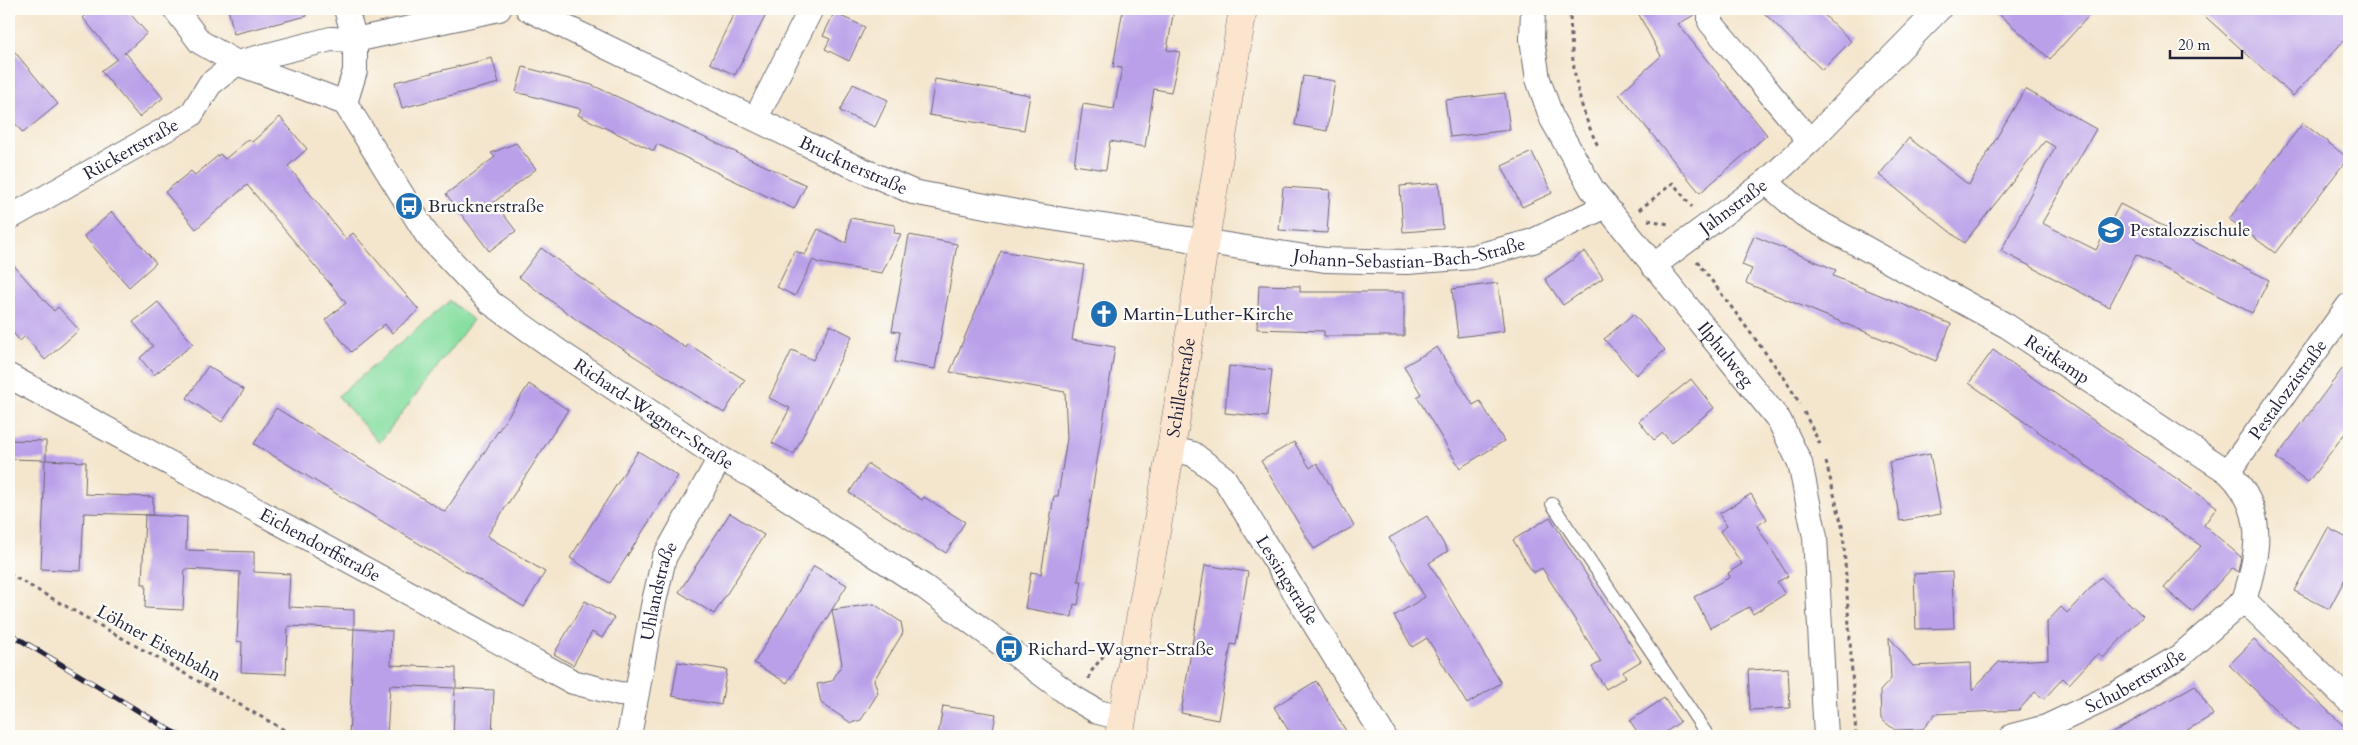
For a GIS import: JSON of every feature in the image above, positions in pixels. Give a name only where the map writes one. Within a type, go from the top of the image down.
[{"type":"main road","name":"Schillerstraße","points":[[1121,727],[1170,449],[1243,9]]},
{"type":"street","points":[[175,9],[200,42],[237,63],[345,103],[355,71],[355,40],[346,9]]},
{"type":"street","points":[[237,63],[331,39],[355,40],[499,9]]},
{"type":"street","name":"Brucknerstraße","points":[[528,9],[842,161],[913,192],[1032,216],[1204,243]]},
{"type":"street","points":[[756,118],[811,9]]},
{"type":"street","name":"Ilphulweg","points":[[1533,9],[1532,39],[1538,79],[1552,119],[1592,189],[1779,420],[1800,463],[1815,537],[1826,736]]},
{"type":"street","points":[[1710,9],[1710,22],[1810,141]]},
{"type":"street","name":"Jahnstraße","points":[[1653,266],[1766,182],[1810,141],[1939,9]]},
{"type":"street","name":"Rückertstraße","points":[[9,218],[191,115],[210,84],[237,63]]},
{"type":"street","name":"Richard-Wagner-Straße","points":[[345,103],[427,235],[491,303],[561,353],[720,458],[756,478],[923,586],[1074,698],[1121,727]]},
{"type":"street","name":"Reitkamp","points":[[1766,182],[1803,214],[2007,326],[2228,472],[2239,484],[2252,506],[2258,539],[2254,569],[2244,600]]},
{"type":"street","name":"Johann-Sebastian-Bach-Straße","points":[[1204,243],[1325,260],[1407,262],[1473,257],[1533,242],[1606,206]]},
{"type":"street","name":"Pestalozzistraße","points":[[2228,472],[2349,305]]},
{"type":"street","name":"Eichendorffstraße","points":[[9,376],[572,682],[619,694],[636,695]]},
{"type":"street","name":"Lessingstraße","points":[[1170,449],[1193,454],[1224,478],[1384,736]]},
{"type":"street","name":"Uhlandstraße","points":[[629,736],[653,606],[664,558],[720,458]]},
{"type":"street","points":[[2244,600],[2349,701]]},
{"type":"street","name":"Schubertstraße","points":[[2012,736],[2046,727],[2116,694],[2180,656],[2244,600]]},
{"type":"lane","points":[[1552,504],[1708,736]]},
{"type":"path","points":[[1638,211],[1673,183],[1693,208]]},
{"type":"path","points":[[1669,224],[1679,223]]},
{"type":"path","name":"Löhner Eisenbahn","points":[[9,574],[295,736]]},
{"type":"green space","points":[[450,301],[473,320],[379,443],[338,396]]},
{"type":"building","points":[[93,9],[126,9],[147,33],[126,53],[163,98],[139,117],[101,71],[117,59],[83,18]]},
{"type":"building","points":[[228,9],[306,9],[307,16],[234,34]]},
{"type":"building","points":[[736,9],[769,9],[735,75],[710,63]]},
{"type":"building","points":[[1123,9],[1174,9],[1167,50],[1180,52],[1171,92],[1154,89],[1145,147],[1110,141],[1106,170],[1074,165],[1083,104],[1114,109],[1122,68],[1113,67]]},
{"type":"building","points":[[1636,9],[1696,9],[1696,14],[1678,24],[1767,135],[1700,193],[1619,94],[1661,56]]},
{"type":"building","points":[[1760,9],[1818,9],[1851,41],[1822,70]]},
{"type":"building","points":[[1993,9],[2095,9],[2050,59]]},
{"type":"building","points":[[2197,9],[2349,9],[2349,35],[2293,96]]},
{"type":"building","points":[[834,13],[865,27],[849,61],[825,49],[830,39],[823,36]]},
{"type":"building","points":[[9,45],[58,104],[23,133],[9,116]]},
{"type":"building","points":[[492,58],[499,83],[402,108],[395,82]]},
{"type":"building","points":[[523,67],[592,85],[806,185],[794,209],[657,144],[654,151],[578,115],[581,109],[516,92]]},
{"type":"building","points":[[1303,76],[1335,81],[1327,131],[1295,125]]},
{"type":"building","points":[[935,79],[1030,95],[1024,130],[929,115]]},
{"type":"building","points":[[853,84],[888,100],[875,127],[840,111]]},
{"type":"building","points":[[2025,89],[2096,129],[2042,223],[2096,250],[2120,204],[2269,280],[2252,313],[2136,254],[2109,307],[2001,251],[2055,147],[2045,141],[1964,243],[1879,175],[1909,138],[1969,185]]},
{"type":"building","points":[[1505,93],[1510,130],[1450,137],[1445,100]]},
{"type":"building","points":[[280,117],[307,149],[288,166],[346,239],[353,233],[419,310],[392,333],[385,324],[351,352],[325,320],[346,303],[247,185],[196,229],[165,192],[191,171],[195,175],[220,154],[225,159],[249,139],[252,142]]},
{"type":"building","points":[[2303,123],[2348,158],[2275,253],[2229,219]]},
{"type":"building","points":[[516,143],[536,169],[494,202],[516,231],[489,251],[446,194],[495,157],[491,153]]},
{"type":"building","points":[[1532,152],[1552,193],[1522,207],[1502,166]]},
{"type":"building","points":[[1439,183],[1443,229],[1403,232],[1400,186]]},
{"type":"building","points":[[1283,187],[1330,190],[1327,233],[1279,230]]},
{"type":"building","points":[[112,212],[156,263],[129,287],[84,236]]},
{"type":"building","points":[[850,218],[895,225],[894,233],[901,234],[882,273],[819,263],[813,260],[795,296],[777,287],[795,251],[805,255],[818,229],[846,243]]},
{"type":"building","points":[[909,235],[957,244],[935,369],[895,362],[900,332],[892,331]]},
{"type":"building","points":[[1754,236],[1836,270],[1833,276],[1951,324],[1936,361],[1746,283],[1752,269],[1742,265]]},
{"type":"building","points":[[541,248],[612,300],[686,348],[688,344],[745,380],[724,413],[577,320],[519,277]]},
{"type":"building","points":[[1001,251],[1084,265],[1072,340],[1115,347],[1078,581],[1082,581],[1078,605],[1074,604],[1072,617],[1025,608],[1031,572],[1041,574],[1054,496],[1058,496],[1067,438],[1065,392],[950,372]]},
{"type":"building","points":[[1585,251],[1603,278],[1563,305],[1545,279]]},
{"type":"building","points":[[9,260],[54,311],[58,307],[79,330],[45,360],[25,336],[20,341],[9,328]]},
{"type":"building","points":[[1498,283],[1504,331],[1458,337],[1452,289]]},
{"type":"building","points":[[1259,285],[1300,286],[1300,292],[1404,292],[1404,336],[1324,336],[1324,331],[1257,329]]},
{"type":"building","points":[[158,302],[193,344],[154,375],[140,358],[153,346],[133,322]]},
{"type":"building","points":[[1633,314],[1665,350],[1636,375],[1604,339]]},
{"type":"building","points":[[830,325],[852,336],[794,454],[772,443],[790,408],[769,398],[792,350],[813,360]]},
{"type":"building","points":[[1437,347],[1473,405],[1480,401],[1504,441],[1460,468],[1417,397],[1421,394],[1404,366]]},
{"type":"building","points":[[1993,350],[2217,507],[2204,525],[2241,557],[2238,572],[2232,568],[2192,612],[2164,588],[2201,546],[1969,383]]},
{"type":"building","points":[[2349,360],[2349,428],[2308,482],[2276,458]]},
{"type":"building","points":[[208,366],[244,390],[222,422],[187,398]]},
{"type":"building","points":[[1229,366],[1272,370],[1267,417],[1225,413]]},
{"type":"building","points":[[1691,379],[1714,408],[1671,443],[1663,433],[1654,440],[1639,421]]},
{"type":"building","points":[[529,384],[568,410],[487,536],[545,572],[524,607],[254,444],[276,408],[445,512]]},
{"type":"building","points":[[9,440],[46,441],[46,460],[86,462],[85,494],[153,497],[153,515],[84,513],[81,571],[41,569],[45,460],[9,459]]},
{"type":"building","points":[[1294,442],[1310,468],[1317,463],[1354,526],[1314,549],[1261,461]]},
{"type":"building","points":[[638,451],[678,476],[610,583],[570,558]]},
{"type":"building","points":[[1930,454],[1941,514],[1900,521],[1889,462]]},
{"type":"building","points":[[868,464],[922,500],[924,497],[965,522],[946,553],[849,493]]},
{"type":"building","points":[[1751,494],[1767,519],[1757,526],[1788,576],[1777,582],[1785,594],[1753,614],[1749,607],[1710,628],[1694,597],[1730,577],[1728,573],[1742,564],[1720,531],[1727,526],[1719,514]]},
{"type":"building","points":[[730,513],[764,535],[714,614],[679,592]]},
{"type":"building","points":[[145,515],[187,517],[186,550],[254,552],[254,572],[290,574],[288,607],[354,610],[354,629],[288,626],[286,674],[241,672],[242,642],[237,641],[240,572],[185,569],[183,610],[145,608],[146,584],[142,584]]},
{"type":"building","points":[[1427,516],[1448,551],[1429,563],[1501,683],[1467,704],[1427,638],[1412,647],[1394,616],[1425,597],[1389,538]]},
{"type":"building","points":[[1550,517],[1641,661],[1623,672],[1626,677],[1606,689],[1592,667],[1601,662],[1577,623],[1542,568],[1533,573],[1513,540]]},
{"type":"building","points":[[2328,528],[2349,539],[2349,571],[2329,609],[2294,591]]},
{"type":"building","points":[[1205,565],[1248,572],[1236,645],[1231,644],[1218,720],[1181,713]]},
{"type":"building","points":[[814,566],[847,585],[787,683],[754,663]]},
{"type":"building","points":[[1952,572],[1954,628],[1916,629],[1914,574]]},
{"type":"building","points":[[2101,577],[2143,616],[2103,658],[2098,653],[2069,684],[2063,678],[2044,699],[2035,692],[2019,710],[1935,714],[1923,729],[1895,730],[1881,719],[1880,691],[1891,679],[1889,637],[1913,666],[1971,663],[1972,690],[1999,662],[2048,659],[2047,622],[2061,607],[2067,613]]},
{"type":"building","points":[[585,601],[614,618],[602,638],[592,632],[573,665],[554,654]]},
{"type":"building","points":[[874,604],[901,622],[903,633],[874,680],[878,693],[861,720],[851,723],[821,703],[817,684],[832,681],[842,664],[832,610]]},
{"type":"building","points":[[354,629],[392,631],[391,665],[456,668],[456,688],[494,690],[492,736],[453,736],[455,688],[390,685],[387,736],[349,736]]},
{"type":"building","points":[[2254,640],[2349,731],[2349,736],[2303,736],[2229,665]]},
{"type":"building","points":[[678,662],[727,670],[721,705],[672,696]]},
{"type":"building","points":[[1788,668],[1790,708],[1750,710],[1748,670]]},
{"type":"building","points":[[1316,681],[1349,736],[1292,736],[1274,707]]},
{"type":"building","points":[[2195,685],[2213,715],[2177,736],[2107,736]]},
{"type":"building","points":[[1664,698],[1680,722],[1660,736],[1640,736],[1630,721]]},
{"type":"building","points":[[943,706],[996,714],[992,736],[938,736]]},
{"type":"railway","points":[[9,633],[180,736]]},
{"type":"place","name":"Brucknerstraße","points":[[409,206]]},
{"type":"place","name":"Pestalozzischule","points":[[2111,230]]},
{"type":"place","name":"Martin-Luther-Kirche","points":[[1104,314]]},
{"type":"place","name":"Richard-Wagner-Straße","points":[[1009,649]]}]
